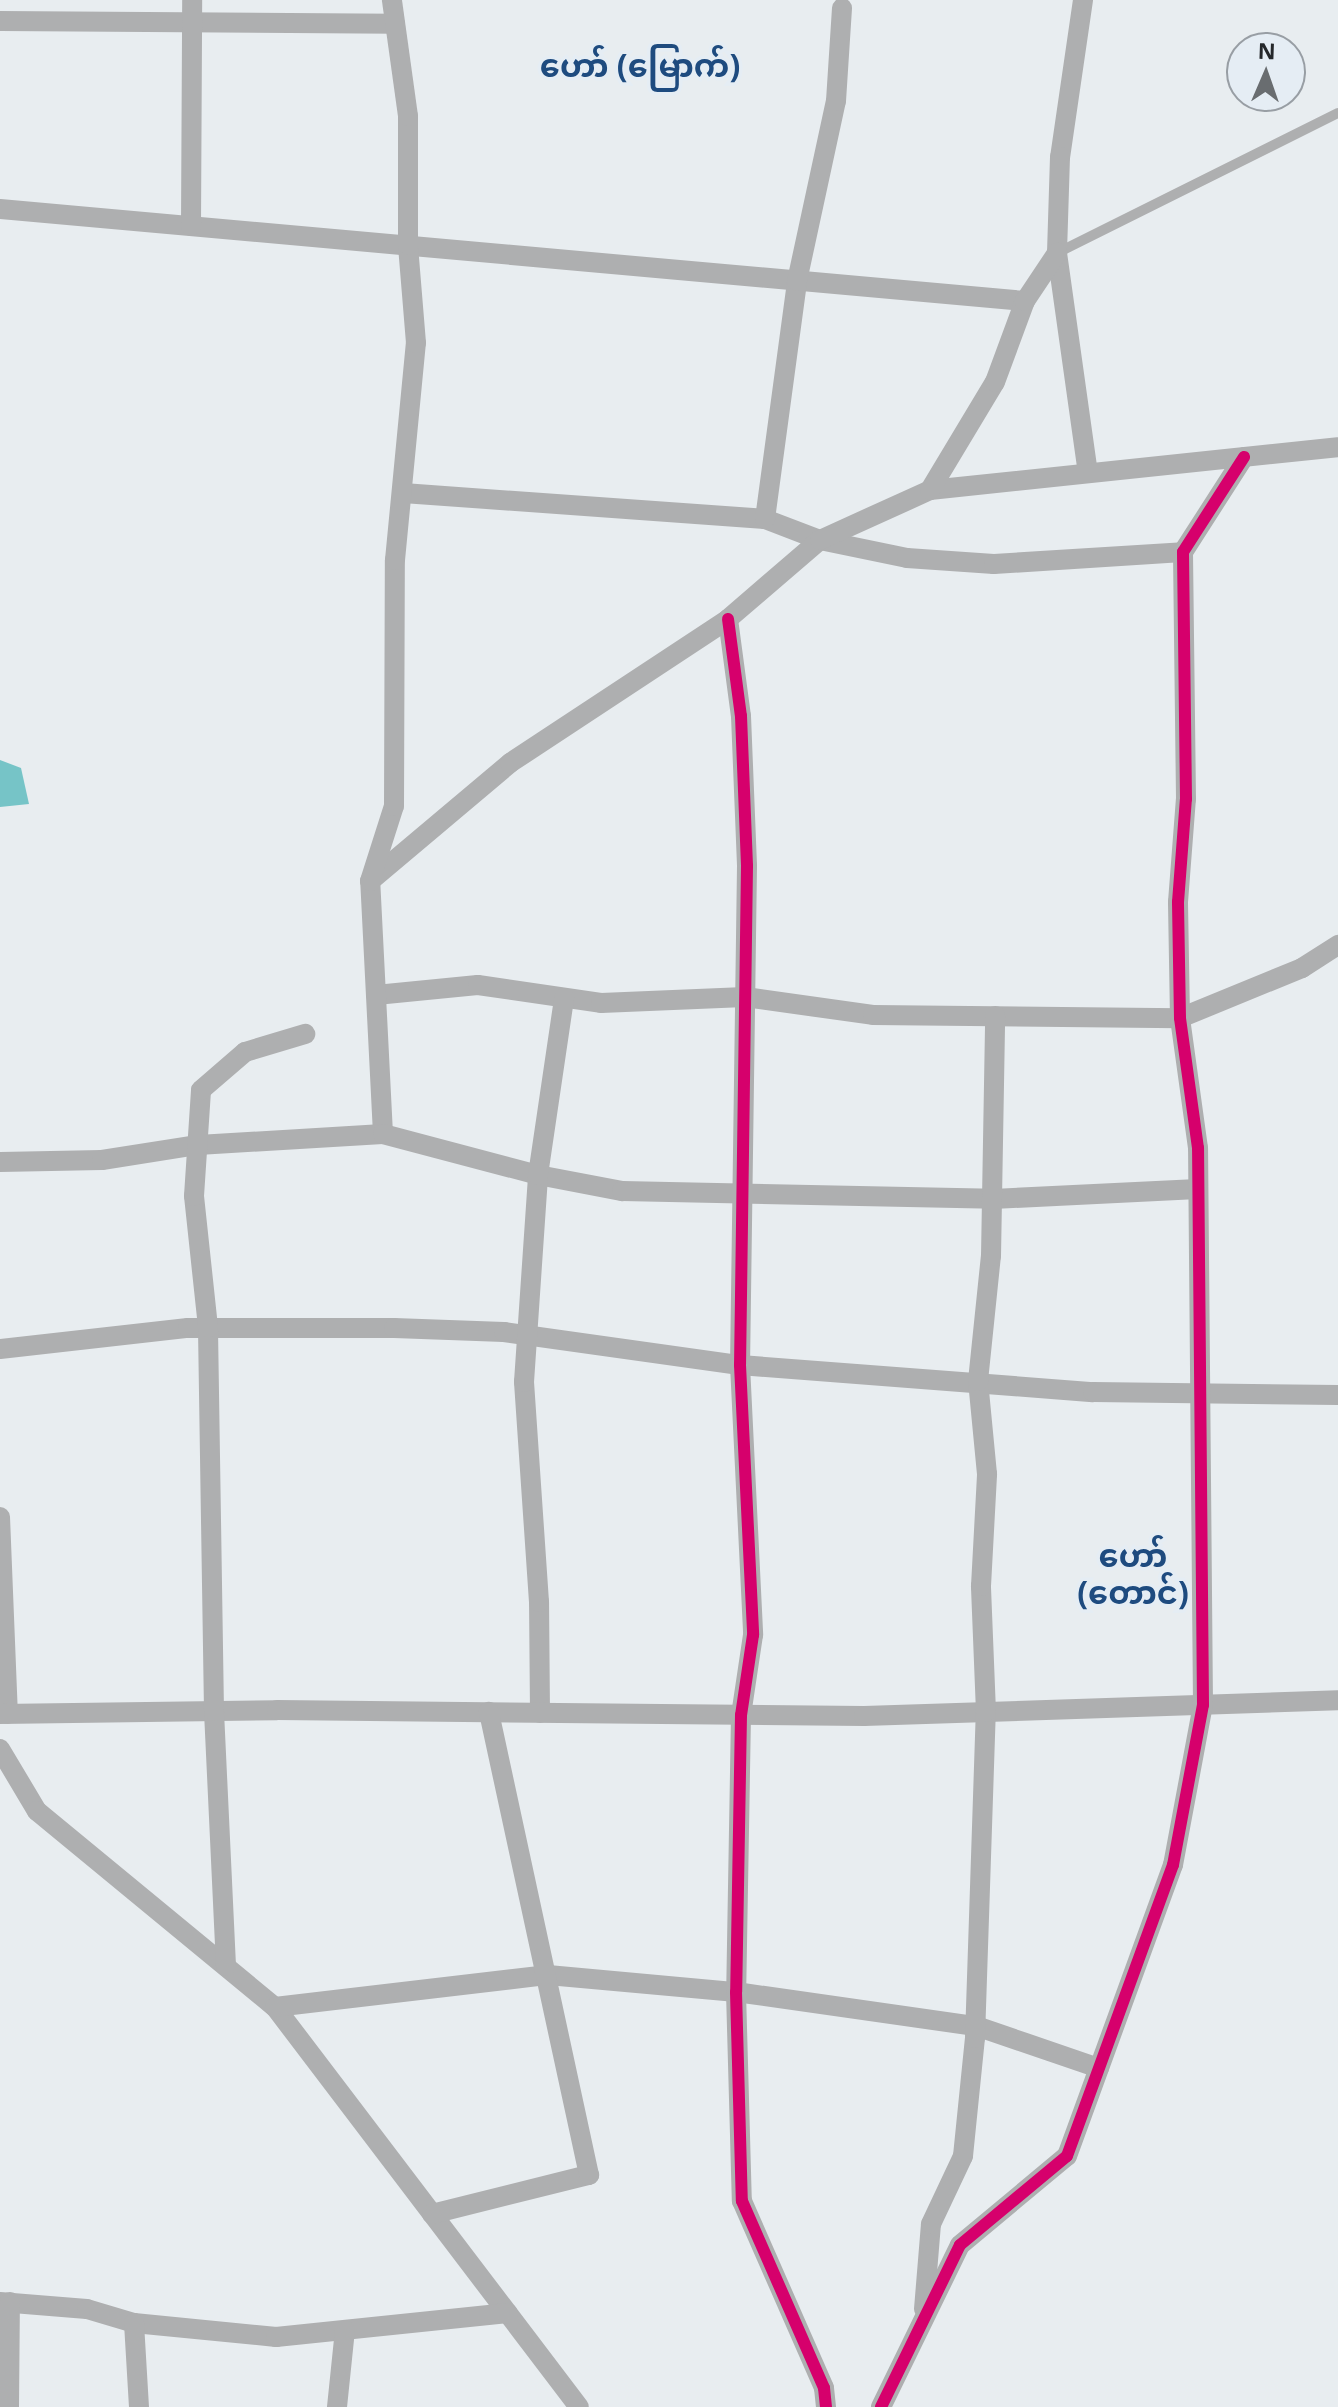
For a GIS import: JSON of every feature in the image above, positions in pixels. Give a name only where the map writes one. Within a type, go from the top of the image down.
[{"type":"street","points":[[383,1134],[370,881],[394,806],[395,560],[416,343],[408,245],[408,116],[392,0]]},
{"type":"street","points":[[1083,0],[1060,157],[1057,253],[1088,473]]},
{"type":"street","points":[[765,519],[797,281],[836,101],[842,8]]},
{"type":"street","points":[[0,21],[192,10],[395,24]]},
{"type":"street","points":[[191,226],[192,10]]},
{"type":"street","points":[[0,209],[1025,301]]},
{"type":"street","points":[[930,490],[995,382],[1025,301],[1057,253]]},
{"type":"street","points":[[370,881],[510,763],[728,619],[820,540],[930,490],[1338,447]]},
{"type":"street","points":[[881,2407],[960,2245],[1067,2156],[1173,1865],[1203,1705],[1198,1189],[1180,1018],[1178,902],[1186,799],[1183,552],[1244,457]]},
{"type":"street","points":[[403,493],[765,519],[820,540],[907,558],[994,564],[1183,552]]},
{"type":"street","points":[[728,619],[741,716],[745,997],[740,1365],[753,1635],[741,1715],[736,1992],[742,2201],[824,2388],[826,2407]]},
{"type":"street","points":[[376,995],[478,985],[601,1003],[745,997],[873,1015],[1180,1018],[1302,968],[1338,945]]},
{"type":"street","points":[[540,1713],[526,1336],[538,1175],[564,998]]},
{"type":"street","points":[[923,2321],[931,2224],[963,2156],[976,2026],[986,1712],[981,1586],[987,1474],[978,1381],[993,1199],[995,1016]]},
{"type":"street","points":[[226,1966],[214,1711],[208,1327],[194,1196],[201,1090],[245,1052],[305,1034]]},
{"type":"street","points":[[0,1162],[102,1160],[198,1145],[383,1134],[538,1175],[622,1191],[993,1199],[1198,1189]]},
{"type":"street","points":[[0,1349],[208,1327],[299,1325],[526,1336],[740,1365],[1093,1392],[1338,1395]]},
{"type":"street","points":[[0,1517],[4,1714],[214,1711],[741,1715],[986,1712],[1338,1700]]},
{"type":"street","points":[[432,2214],[589,2175],[489,1712]]},
{"type":"street","points":[[0,1749],[37,1811],[275,2007],[579,2407]]},
{"type":"street","points":[[275,2007],[548,1975],[736,1992],[976,2026],[1099,2068]]},
{"type":"street","points":[[9,2407],[14,2376],[5,2302],[87,2309],[134,2323],[276,2337],[508,2313]]},
{"type":"street","points":[[134,2323],[139,2407]]},
{"type":"street","points":[[337,2407],[345,2330]]},
{"type":"lane","points":[[1057,253],[1338,113]]},
{"type":"water","points":[[0,760],[21,768],[29,804],[0,807]]},
{"type":"cycle path","points":[[881,2407],[960,2245],[1067,2156],[1173,1865],[1203,1705],[1198,1148],[1180,1018],[1178,902],[1186,799],[1183,552],[1244,457]]},
{"type":"cycle path","points":[[728,619],[741,716],[747,866],[740,1365],[753,1635],[741,1715],[736,1992],[742,2201],[824,2388],[826,2407]]},
{"type":"district","name":"ဟော် (မြောက်)","points":[[640,65]]},
{"type":"district","name":"ဟော် (တောင်)","points":[[1133,1574]]}]
